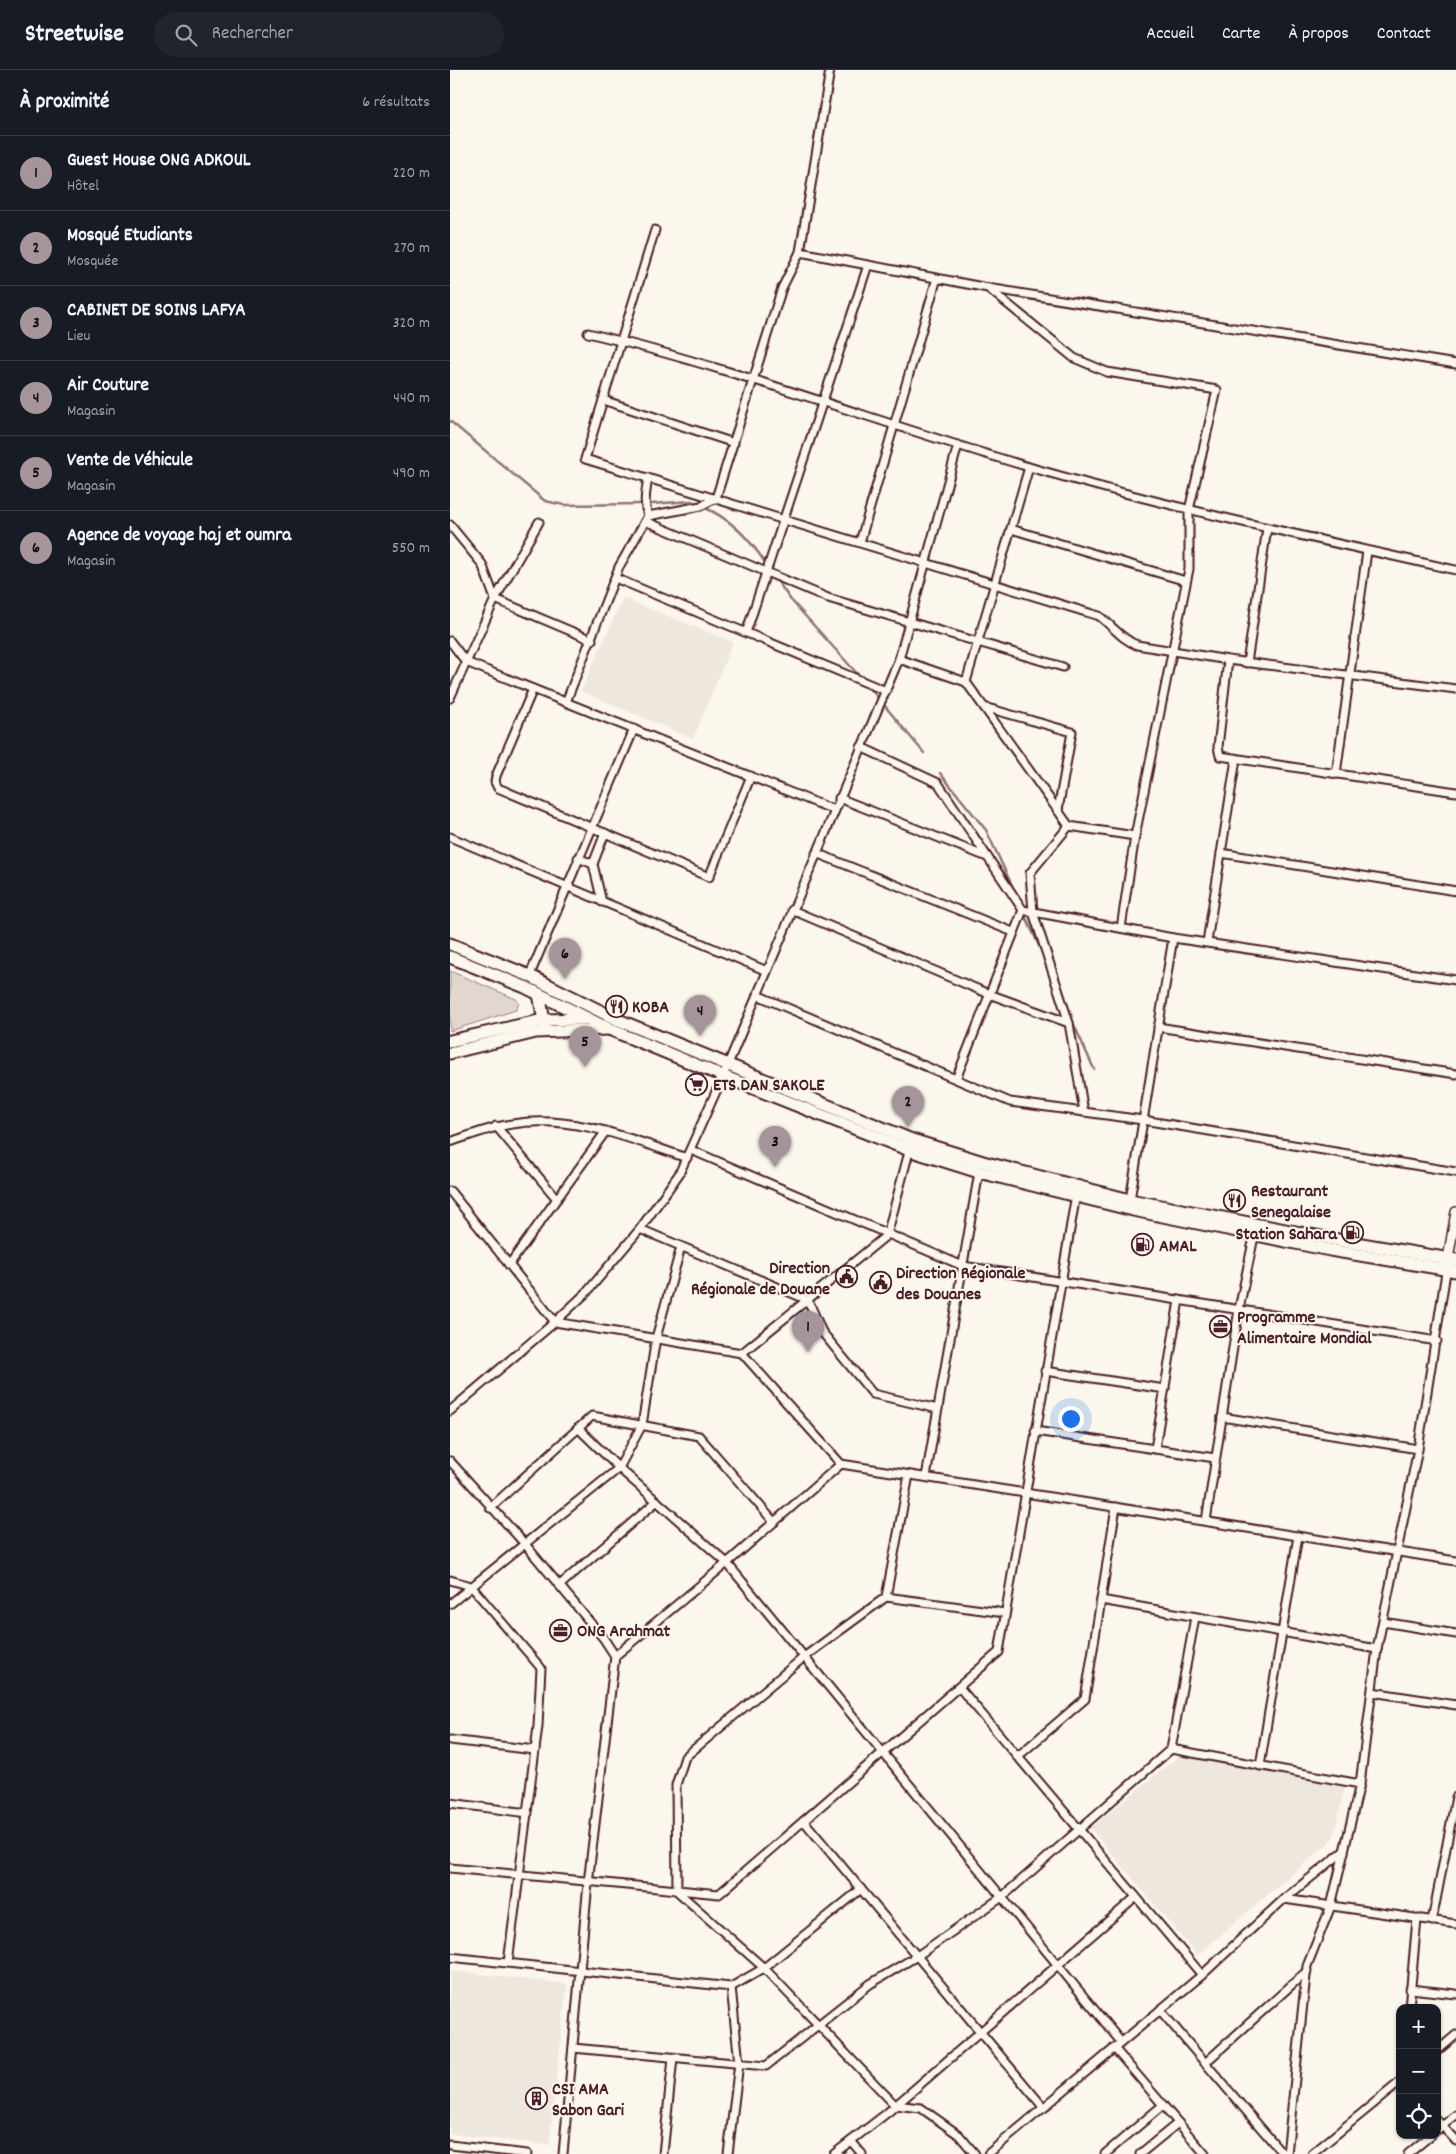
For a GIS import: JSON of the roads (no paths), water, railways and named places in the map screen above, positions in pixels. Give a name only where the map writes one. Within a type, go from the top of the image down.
[{"type":"main road","points":[[450,944],[613,1024],[725,1071],[979,1172],[1256,1230],[1452,1265]]},
{"type":"main road","points":[[450,957],[527,982],[539,994],[591,1020],[633,1026],[725,1071]]},
{"type":"main road","points":[[539,994],[544,1025]]},
{"type":"main road","points":[[450,1041],[544,1025],[591,1020]]},
{"type":"main road","points":[[450,1053],[544,1025],[613,1024]]},
{"type":"main road","points":[[910,1145],[1077,1192],[1130,1200],[1160,1210]]},
{"type":"street","points":[[647,518],[701,506],[716,498],[782,288],[800,252],[830,70]]},
{"type":"street","points":[[655,230],[585,459],[1099,616],[1111,625],[1124,640],[1173,652],[1456,689]]},
{"type":"street","points":[[800,252],[988,288],[1456,364]]},
{"type":"street","points":[[746,632],[868,265]]},
{"type":"street","points":[[860,542],[937,278]]},
{"type":"street","points":[[988,288],[1074,358],[1107,372],[1217,390],[1189,510],[1189,569],[1135,836],[1121,928]]},
{"type":"street","points":[[588,333],[754,380],[1029,467],[1189,510],[1456,570]]},
{"type":"street","points":[[603,400],[734,442]]},
{"type":"street","points":[[450,1411],[556,1322],[587,1292],[640,1229],[679,1174],[725,1071],[899,659],[958,445]]},
{"type":"street","points":[[966,682],[1029,467]]},
{"type":"street","points":[[566,702],[592,640],[619,567],[647,518],[645,494],[648,478]]},
{"type":"street","points":[[647,518],[828,598],[1063,667]]},
{"type":"street","points":[[450,698],[495,599],[539,522]]},
{"type":"street","points":[[450,525],[482,564],[495,599],[592,640]]},
{"type":"street","points":[[1247,662],[1267,528]]},
{"type":"street","points":[[1011,529],[1186,581]]},
{"type":"street","points":[[1336,774],[1367,551]]},
{"type":"street","points":[[615,578],[886,691]]},
{"type":"street","points":[[450,641],[466,662],[834,810]]},
{"type":"street","points":[[899,659],[966,682],[1069,826],[1135,836]]},
{"type":"street","points":[[1228,660],[1218,746],[1220,756],[1456,792]]},
{"type":"street","points":[[533,689],[495,782],[498,788],[709,877],[751,776]]},
{"type":"street","points":[[984,707],[1072,732],[1058,810]]},
{"type":"street","points":[[527,982],[578,858],[634,730]]},
{"type":"street","points":[[861,747],[938,783],[1023,910],[1173,938],[1456,980]]},
{"type":"street","points":[[1207,942],[1236,759]]},
{"type":"street","points":[[839,798],[987,857]]},
{"type":"street","points":[[1069,826],[1030,873],[1033,912],[1069,1024],[1084,1112]]},
{"type":"street","points":[[602,902],[593,864],[605,833]]},
{"type":"street","points":[[450,837],[767,971]]},
{"type":"street","points":[[816,852],[1014,932]]},
{"type":"street","points":[[1221,853],[1456,891]]},
{"type":"street","points":[[578,858],[593,864]]},
{"type":"street","points":[[792,910],[990,994],[1069,1024]]},
{"type":"street","points":[[956,1079],[1023,910]]},
{"type":"street","points":[[1130,1200],[1173,938]]},
{"type":"street","points":[[757,995],[1010,1102],[1143,1120],[1456,1172]]},
{"type":"street","points":[[1158,1027],[1456,1074]]},
{"type":"street","points":[[450,1142],[496,1126],[515,1123],[558,1122],[606,1131],[687,1158]]},
{"type":"street","points":[[496,1126],[557,1199]]},
{"type":"street","points":[[509,1264],[606,1131]]},
{"type":"street","points":[[742,1353],[887,1235],[910,1145]]},
{"type":"street","points":[[691,1150],[963,1266],[1437,1341]]},
{"type":"street","points":[[926,1477],[979,1172]]},
{"type":"street","points":[[450,1191],[556,1322],[742,1353],[841,1464],[1456,1561]]},
{"type":"street","points":[[450,1868],[588,1883],[720,1894],[999,1652],[1024,1493],[1077,1192]]},
{"type":"street","points":[[1287,2154],[1307,1971],[1331,1906],[1360,1784],[1378,1649],[1452,1265],[1456,1212]]},
{"type":"street","points":[[640,1229],[808,1300],[822,1332],[873,1394],[938,1409]]},
{"type":"street","points":[[1206,1521],[1238,1310],[1256,1230]]},
{"type":"street","points":[[450,1604],[524,1542],[619,1468],[642,1425],[656,1338],[681,1246]]},
{"type":"street","points":[[1155,1449],[1179,1300]]},
{"type":"street","points":[[1045,1371],[1165,1388]]},
{"type":"street","points":[[490,1508],[592,1416],[700,1436],[774,1522]]},
{"type":"street","points":[[1222,1417],[1418,1449]]},
{"type":"street","points":[[578,1428],[619,1468],[727,1563],[1121,2042]]},
{"type":"street","points":[[1035,1431],[1215,1458]]},
{"type":"street","points":[[450,1461],[490,1508],[524,1542],[604,1639],[615,1656],[588,1883],[562,2154]]},
{"type":"street","points":[[615,1656],[727,1563],[841,1464]]},
{"type":"street","points":[[909,1475],[886,1597],[804,1657],[685,1757],[676,1785],[677,1891],[764,1968],[895,2105],[921,2108],[960,2135],[976,2154]]},
{"type":"street","points":[[560,1586],[657,1501]]},
{"type":"street","points":[[1018,1758],[1085,1699],[1116,1507]]},
{"type":"street","points":[[1260,1766],[1298,1536]]},
{"type":"street","points":[[450,1580],[471,1586],[540,1668],[538,1726],[508,1963]]},
{"type":"street","points":[[886,1597],[1005,1613]]},
{"type":"street","points":[[1101,1600],[1378,1649]]},
{"type":"street","points":[[573,2048],[766,2066],[870,1984],[917,1956],[1002,1897],[1171,1749],[1195,1617]]},
{"type":"street","points":[[1383,1622],[1456,1634]]},
{"type":"street","points":[[959,1687],[1202,1974]]},
{"type":"street","points":[[1372,1692],[1456,1705]]},
{"type":"street","points":[[450,1740],[535,1750]]},
{"type":"street","points":[[1171,1749],[1360,1784]]},
{"type":"street","points":[[1432,1921],[1452,1834],[1456,1797]]},
{"type":"street","points":[[450,1803],[528,1813]]},
{"type":"street","points":[[804,1821],[1044,2108]]},
{"type":"street","points":[[988,2154],[1202,1974],[1284,1899],[1344,1851]]},
{"type":"street","points":[[450,1957],[731,1987],[764,1968],[861,1889]]},
{"type":"street","points":[[834,2154],[895,2105],[1136,1896]]},
{"type":"street","points":[[1284,1899],[1456,1924]]},
{"type":"street","points":[[1409,2004],[1417,1919]]},
{"type":"street","points":[[1205,2063],[1307,1971]]},
{"type":"street","points":[[728,2154],[738,2063],[731,1987]]},
{"type":"street","points":[[1410,1989],[1456,1994]]},
{"type":"street","points":[[1160,2010],[1283,2154]]},
{"type":"street","points":[[1439,2049],[1456,2035]]},
{"type":"street","points":[[1114,2048],[1205,2154]]},
{"type":"street","points":[[663,2154],[673,2058]]},
{"type":"street","points":[[1312,2154],[1396,2085]]},
{"type":"street","points":[[1105,2154],[1163,2105]]},
{"type":"street","points":[[1441,2124],[1456,2114]]},
{"type":"street","points":[[1140,2154],[1178,2123]]},
{"type":"street","points":[[1441,2127],[1456,2141]]},
{"type":"street","points":[[1408,2154],[1426,2139]]},
{"type":"street","points":[[851,2141],[862,2154]]},
{"type":"street","points":[[450,2145],[527,2154]]},
{"type":"waterway","points":[[450,421],[545,501],[564,505],[640,504]]},
{"type":"waterway","points":[[652,504],[691,501],[698,504]]},
{"type":"waterway","points":[[703,507],[722,517],[739,530],[766,564]]},
{"type":"waterway","points":[[776,579],[790,599],[862,679]]},
{"type":"waterway","points":[[869,687],[924,753]]},
{"type":"waterway","points":[[940,773],[986,830],[1016,894]]},
{"type":"waterway","points":[[1024,913],[1046,961]]},
{"type":"waterway","points":[[1070,1016],[1094,1069]]},
{"type":"place","name":"Agence de voyage haj et oumra","points":[[565,979]]},
{"type":"place","name":"KOBA","points":[[616,1006]]},
{"type":"place","name":"Air Couture","points":[[700,1036]]},
{"type":"place","name":"Vente de Véhicule","points":[[585,1067]]},
{"type":"place","name":"ETS DAN SAKOLE","points":[[697,1084]]},
{"type":"place","name":"Mosqué Etudiants","points":[[908,1127]]},
{"type":"place","name":"CABINET DE SOINS LAFYA","points":[[775,1167]]},
{"type":"place","name":"Restaurant Senegalaise","points":[[1235,1200]]},
{"type":"place","name":"Station Sahara","points":[[1353,1233]]},
{"type":"place","name":"AMAL","points":[[1143,1245]]},
{"type":"place","name":"Direction Régionale de Douane","points":[[846,1277]]},
{"type":"place","name":"Direction Régionale des Douanes","points":[[880,1282]]},
{"type":"place","name":"Programme Alimentaire Mondial","points":[[1221,1326]]},
{"type":"place","name":"Guest House ONG ADKOUL","points":[[808,1352]]},
{"type":"place","name":"ONG Arahmat","points":[[561,1630]]},
{"type":"place","name":"CSI AMA Sabon Gari","points":[[536,2098]]}]
